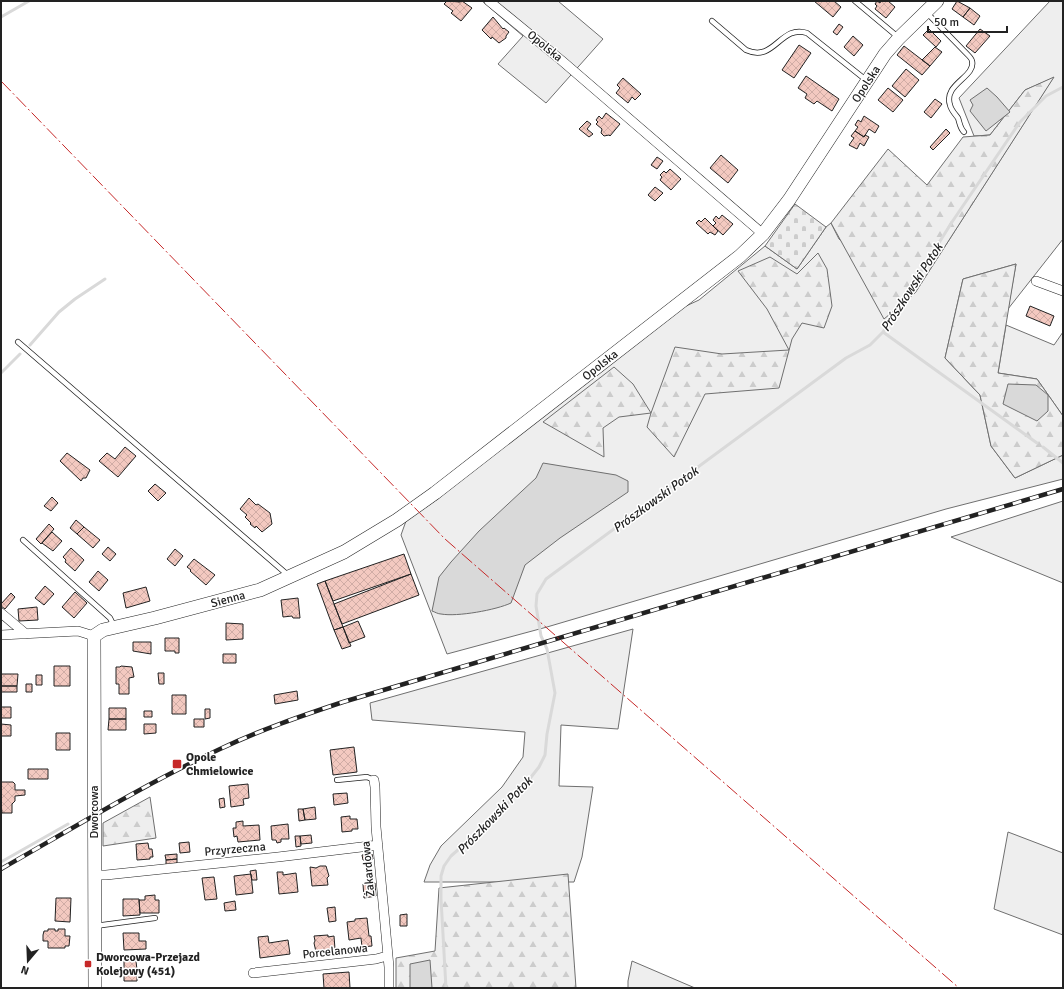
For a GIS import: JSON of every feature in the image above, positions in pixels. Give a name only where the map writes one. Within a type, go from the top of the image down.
[{"type":"street","name":"Opolska","points":[[489,1],[567,65],[763,234]]},
{"type":"street","name":"Opolska","points":[[435,493],[740,256],[763,234],[789,200],[885,54],[899,38],[937,1]]},
{"type":"street","points":[[1036,281],[1063,291]]},
{"type":"street","name":"Sienna","points":[[94,636],[102,630],[238,597],[260,590],[344,552],[397,520],[435,493]]},
{"type":"street","points":[[1,613],[26,634]]},
{"type":"street","points":[[1,635],[78,632],[94,636]]},
{"type":"street","name":"Dworcowa","points":[[94,636],[95,988]]},
{"type":"street","name":"Żakardowa","points":[[374,780],[376,787],[375,804],[387,956]]},
{"type":"street","name":"Przyrzeczna","points":[[94,875],[278,857],[378,845]]},
{"type":"street","points":[[387,956],[389,988]]},
{"type":"street","name":"Porcelanowa","points":[[253,972],[376,959],[387,956]]},
{"type":"lane","points":[[855,1],[899,38]]},
{"type":"lane","points":[[925,12],[972,60],[973,66],[950,91],[949,99],[950,107],[964,132]]},
{"type":"lane","points":[[712,21],[746,50],[759,54],[765,52],[787,35],[796,31],[807,33],[868,81]]},
{"type":"lane","points":[[18,342],[290,577]]},
{"type":"lane","points":[[22,540],[110,618],[114,627]]},
{"type":"lane","points":[[338,780],[367,777],[374,780]]},
{"type":"lane","points":[[94,926],[155,918]]},
{"type":"green space","points":[[482,1],[558,1],[603,39],[546,103],[498,64],[523,36]]},
{"type":"green space","points":[[1050,1],[1063,1],[1063,239],[1008,309],[1016,264],[963,279],[945,358],[980,395],[991,446],[1015,478],[1063,455],[1063,479],[946,509],[547,627],[447,654],[401,535],[406,521],[439,498],[660,318],[699,300],[765,246],[797,269],[826,227],[831,223],[839,239],[906,300],[915,293],[1053,78],[1025,90],[990,135],[974,136],[959,98]]},
{"type":"green space","points":[[1054,77],[915,293],[884,319],[831,223],[888,149],[927,185],[963,137],[990,135],[1025,90]]},
{"type":"green space","points":[[795,204],[826,227],[797,269],[765,246]]},
{"type":"green space","points":[[818,253],[827,269],[832,306],[824,328],[802,323],[792,339],[779,388],[705,394],[674,457],[647,427],[675,347],[722,354],[789,350],[767,309],[738,271],[770,257],[797,274]]},
{"type":"green space","points":[[1016,264],[998,373],[1037,379],[1063,416],[1063,455],[1015,478],[991,446],[980,395],[945,358],[963,279]]},
{"type":"green space","points":[[1006,325],[1054,345],[1063,332],[1063,416],[1037,379],[998,373]]},
{"type":"green space","points":[[614,367],[633,384],[651,413],[619,417],[603,428],[604,457],[543,422]]},
{"type":"green space","points":[[1063,501],[1063,583],[951,537]]},
{"type":"green space","points":[[633,629],[618,729],[561,725],[559,786],[593,787],[582,857],[574,882],[424,882],[430,865],[441,846],[502,787],[523,757],[525,732],[372,720],[370,703]]},
{"type":"green space","points":[[150,797],[156,838],[103,846],[103,823]]},
{"type":"green space","points":[[1008,832],[1063,853],[1063,935],[994,909]]},
{"type":"green space","points":[[568,874],[576,988],[396,988],[396,958],[435,951],[439,888]]},
{"type":"green space","points":[[632,961],[695,988],[628,988]]},
{"type":"shaded area","points":[[987,88],[1010,112],[986,131],[970,111],[973,105],[970,100]]},
{"type":"shaded area","points":[[1008,384],[1036,385],[1048,395],[1048,411],[1037,421],[1003,404]]},
{"type":"shaded area","points":[[543,463],[616,475],[628,481],[628,492],[560,538],[525,565],[511,603],[496,608],[457,615],[439,614],[432,611],[439,577],[479,531],[536,478]]},
{"type":"shaded area","points":[[430,960],[432,988],[410,988],[410,964]]},
{"type":"building","points":[[447,1],[462,1],[472,8],[461,21],[451,13],[453,11],[444,4]]},
{"type":"building","points":[[814,1],[834,1],[841,7],[833,17]]},
{"type":"building","points":[[877,1],[880,3],[881,1],[888,1],[895,7],[886,18],[875,9],[877,6],[875,4]]},
{"type":"building","points":[[957,1],[970,8],[963,17],[952,9]]},
{"type":"building","points":[[970,8],[980,16],[974,25],[963,17]]},
{"type":"building","points":[[493,17],[503,29],[504,28],[509,32],[506,38],[499,43],[492,37],[491,39],[482,30]]},
{"type":"building","points":[[839,24],[843,27],[837,35],[833,32]]},
{"type":"building","points":[[929,29],[941,41],[936,47],[923,35]]},
{"type":"building","points":[[980,29],[990,36],[975,53],[966,46]]},
{"type":"building","points":[[853,36],[863,45],[854,56],[844,47]]},
{"type":"building","points":[[799,45],[811,53],[794,78],[782,70]]},
{"type":"building","points":[[904,46],[930,66],[922,75],[897,55]]},
{"type":"building","points":[[935,47],[942,52],[930,66],[922,60]]},
{"type":"building","points":[[906,69],[919,80],[905,97],[892,86]]},
{"type":"building","points":[[806,76],[839,99],[832,111],[817,101],[814,104],[805,98],[807,94],[798,88]]},
{"type":"building","points":[[623,78],[641,94],[635,100],[632,97],[628,103],[616,93],[620,88],[617,85]]},
{"type":"building","points":[[888,88],[903,100],[893,112],[878,100]]},
{"type":"building","points":[[935,99],[942,104],[931,118],[924,112]]},
{"type":"building","points":[[606,113],[620,124],[610,136],[604,136],[601,133],[602,129],[596,124],[598,122],[596,120],[599,116],[602,119]]},
{"type":"building","points":[[864,116],[879,126],[875,133],[869,129],[864,137],[855,131],[858,127],[855,125],[858,120],[861,122]]},
{"type":"building","points":[[587,121],[591,124],[587,129],[593,134],[589,137],[579,129]]},
{"type":"building","points":[[946,129],[950,133],[933,150],[930,147]]},
{"type":"building","points":[[855,131],[864,137],[865,135],[869,137],[864,146],[860,143],[857,149],[849,145],[854,138],[851,136]]},
{"type":"building","points":[[721,155],[738,170],[728,183],[710,168]]},
{"type":"building","points":[[657,157],[663,161],[657,169],[651,165]]},
{"type":"building","points":[[670,169],[681,179],[671,190],[660,180],[662,177],[660,175],[664,171],[666,173]]},
{"type":"building","points":[[655,187],[663,193],[655,201],[648,195]]},
{"type":"building","points":[[722,215],[733,224],[723,235],[713,226],[716,223],[713,220],[716,216],[719,219]]},
{"type":"building","points":[[705,218],[718,231],[715,235],[710,232],[708,234],[696,223],[699,220],[701,222]]},
{"type":"building","points":[[1030,306],[1054,316],[1050,326],[1026,316]]},
{"type":"building","points":[[125,447],[136,456],[118,477],[99,461],[107,453],[115,459]]},
{"type":"building","points":[[67,453],[90,470],[86,478],[83,478],[81,481],[60,461]]},
{"type":"building","points":[[155,484],[166,493],[158,501],[148,491]]},
{"type":"building","points":[[52,497],[58,503],[51,511],[44,506]]},
{"type":"building","points":[[249,498],[256,505],[258,504],[270,513],[272,524],[262,532],[256,526],[255,528],[250,524],[251,523],[245,517],[247,515],[240,509]]},
{"type":"building","points":[[76,520],[84,527],[77,534],[70,528]]},
{"type":"building","points":[[49,524],[54,529],[41,544],[36,539]]},
{"type":"building","points":[[84,527],[100,540],[93,548],[77,534]]},
{"type":"building","points":[[52,532],[62,541],[53,551],[42,543]]},
{"type":"building","points":[[108,547],[116,554],[110,561],[102,554]]},
{"type":"building","points":[[71,548],[84,560],[75,571],[65,562],[66,560],[63,557]]},
{"type":"building","points":[[175,549],[183,556],[175,566],[167,559]]},
{"type":"building","points":[[404,554],[411,574],[333,601],[325,581]]},
{"type":"building","points":[[194,559],[215,575],[206,585],[187,567]]},
{"type":"building","points":[[98,571],[108,580],[99,591],[89,582]]},
{"type":"building","points":[[411,574],[419,595],[342,624],[334,604]]},
{"type":"building","points":[[325,581],[343,627],[334,630],[317,584]]},
{"type":"building","points":[[45,586],[54,594],[44,605],[35,598]]},
{"type":"building","points":[[146,587],[150,601],[126,608],[123,593]]},
{"type":"building","points":[[75,592],[87,603],[74,618],[62,607]]},
{"type":"building","points":[[11,593],[15,597],[5,609],[1,606],[1,604]]},
{"type":"building","points":[[298,598],[300,618],[293,618],[292,616],[283,617],[281,600]]},
{"type":"building","points":[[37,607],[38,620],[19,621],[18,609]]},
{"type":"building","points":[[358,621],[365,637],[349,643],[343,627]]},
{"type":"building","points":[[226,623],[243,624],[243,639],[226,640]]},
{"type":"building","points":[[343,627],[351,646],[342,649],[334,630]]},
{"type":"building","points":[[165,638],[179,638],[179,653],[175,653],[175,651],[165,651]]},
{"type":"building","points":[[133,642],[151,642],[151,654],[133,651]]},
{"type":"building","points":[[223,654],[236,654],[236,663],[223,663]]},
{"type":"building","points":[[54,666],[70,666],[70,686],[54,686]]},
{"type":"building","points":[[116,667],[132,667],[134,677],[129,678],[129,694],[119,694],[119,684],[116,684]]},
{"type":"building","points":[[158,673],[164,673],[164,684],[159,684]]},
{"type":"building","points":[[1,674],[18,674],[17,686],[1,686]]},
{"type":"building","points":[[36,675],[42,675],[42,685],[36,685]]},
{"type":"building","points":[[26,684],[32,684],[32,692],[26,692]]},
{"type":"building","points":[[1,686],[17,686],[17,692],[1,692]]},
{"type":"building","points":[[297,691],[298,700],[275,704],[274,695]]},
{"type":"building","points":[[172,695],[186,695],[186,714],[172,714]]},
{"type":"building","points":[[1,707],[11,707],[11,718],[1,718]]},
{"type":"building","points":[[109,708],[126,708],[126,719],[109,719]]},
{"type":"building","points":[[205,709],[210,709],[210,718],[205,719]]},
{"type":"building","points":[[144,711],[152,711],[152,717],[144,717]]},
{"type":"building","points":[[109,719],[126,719],[126,730],[108,730]]},
{"type":"building","points":[[194,719],[204,719],[204,727],[194,727]]},
{"type":"building","points":[[1,724],[11,725],[11,736],[1,736]]},
{"type":"building","points":[[144,724],[156,724],[156,733],[144,734]]},
{"type":"building","points":[[56,733],[70,733],[70,750],[56,750]]},
{"type":"building","points":[[354,747],[357,772],[333,775],[330,750]]},
{"type":"building","points":[[28,769],[48,769],[48,779],[28,779]]},
{"type":"building","points":[[2,782],[13,782],[15,784],[15,790],[25,790],[25,795],[15,796],[15,801],[12,804],[12,813],[2,813]]},
{"type":"building","points":[[248,784],[249,798],[243,799],[244,805],[231,807],[229,786]]},
{"type":"building","points":[[347,793],[348,803],[334,805],[333,794]]},
{"type":"building","points":[[224,798],[225,807],[220,808],[219,799]]},
{"type":"building","points":[[315,807],[316,819],[305,820],[303,809]]},
{"type":"building","points":[[298,809],[303,809],[305,820],[299,821]]},
{"type":"building","points":[[350,816],[350,819],[357,819],[358,829],[342,832],[341,817]]},
{"type":"building","points":[[243,821],[243,826],[259,825],[260,840],[238,842],[237,836],[234,837],[233,828],[236,828],[236,822]]},
{"type":"building","points":[[288,824],[289,839],[281,839],[281,842],[277,843],[276,840],[272,840],[271,826]]},
{"type":"building","points":[[311,835],[312,843],[301,844],[300,836]]},
{"type":"building","points":[[295,836],[300,836],[301,846],[296,847]]},
{"type":"building","points":[[189,842],[190,852],[180,853],[179,843]]},
{"type":"building","points":[[148,843],[149,849],[152,849],[153,857],[150,857],[150,859],[137,860],[136,844]]},
{"type":"building","points":[[177,854],[177,859],[166,860],[165,855]]},
{"type":"building","points":[[372,854],[373,859],[363,860],[362,855]]},
{"type":"building","points":[[177,859],[177,863],[166,865],[166,860]]},
{"type":"building","points":[[326,866],[329,876],[327,878],[328,885],[312,886],[310,867],[316,868]]},
{"type":"building","points":[[256,870],[257,880],[252,880],[250,871]]},
{"type":"building","points":[[277,872],[283,872],[283,875],[296,873],[298,892],[279,894]]},
{"type":"building","points":[[251,874],[253,893],[236,895],[234,876]]},
{"type":"building","points":[[214,877],[217,899],[205,900],[202,878]]},
{"type":"building","points":[[375,883],[376,896],[364,898],[363,884]]},
{"type":"building","points":[[155,895],[155,900],[159,900],[159,913],[140,913],[139,900],[145,900],[145,896]]},
{"type":"building","points":[[56,898],[71,898],[70,922],[55,921]]},
{"type":"building","points":[[123,899],[139,899],[140,915],[123,916]]},
{"type":"building","points":[[235,901],[236,910],[225,911],[224,903]]},
{"type":"building","points":[[335,907],[336,921],[329,922],[327,908]]},
{"type":"building","points":[[407,914],[407,926],[400,926],[400,915]]},
{"type":"building","points":[[367,918],[372,946],[362,947],[361,938],[349,940],[347,922],[355,921],[355,919]]},
{"type":"building","points":[[48,929],[55,929],[55,931],[58,931],[58,929],[65,929],[65,936],[70,936],[69,946],[65,946],[65,948],[48,948],[48,941],[43,941],[43,935],[44,931],[48,931]]},
{"type":"building","points":[[123,933],[139,933],[139,941],[146,941],[146,949],[124,950]]},
{"type":"building","points":[[328,935],[328,937],[334,936],[335,949],[316,952],[314,936]]},
{"type":"building","points":[[268,936],[269,943],[288,940],[290,954],[260,958],[258,937]]},
{"type":"building","points":[[124,961],[136,961],[137,970],[141,970],[141,975],[137,975],[137,981],[124,981]]},
{"type":"building","points":[[349,972],[350,988],[324,988],[323,974]]},
{"type":"waterway","points":[[1,17],[29,1]]},
{"type":"waterway","name":"Prószkowski Potok","points":[[446,988],[441,899],[441,876],[444,866],[451,856],[484,827],[520,791],[539,767],[545,755],[547,734],[555,693],[547,649],[541,636],[536,606],[537,594],[546,579],[846,358],[870,345],[883,332],[952,222],[1020,122],[1046,96],[1063,87]]},
{"type":"waterway","points":[[30,345],[59,312],[75,299],[105,279]]},
{"type":"waterway","points":[[883,332],[1037,443]]},
{"type":"waterway","points":[[1,373],[20,354]]},
{"type":"waterway","points":[[1043,447],[1063,463]]},
{"type":"waterway","points":[[1,862],[68,824]]},
{"type":"railway","points":[[1,869],[164,777],[220,749],[296,718],[343,702],[1063,489]]},
{"type":"power","points":[[1,81],[445,539],[959,988]]},
{"type":"place","name":"Opole Chmielowice","points":[[177,764]]},
{"type":"place","name":"Dworcowa-Przejazd Kolejowy (451)","points":[[88,964]]}]
